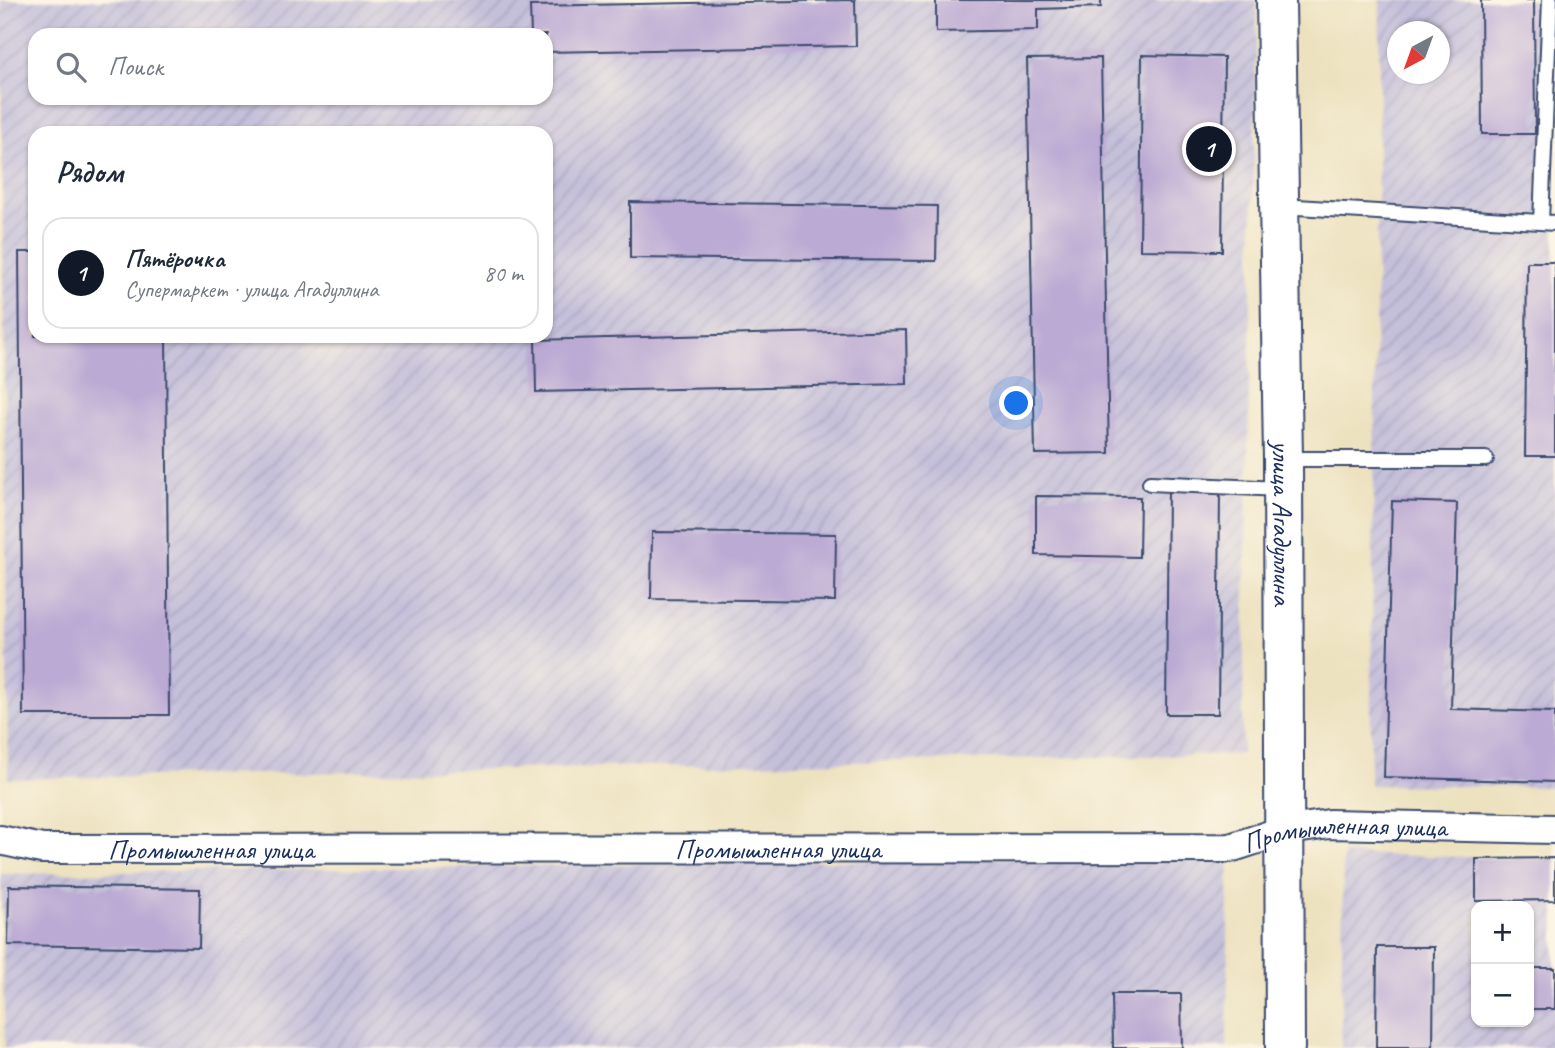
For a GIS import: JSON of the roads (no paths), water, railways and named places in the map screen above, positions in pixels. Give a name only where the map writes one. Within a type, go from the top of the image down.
[{"type":"main road","name":"улица Агадуллина","points":[[1276,0],[1283,474],[1282,831],[1285,1048]]},
{"type":"street","name":"Промышленная улица","points":[[0,840],[42,849],[1230,848],[1282,831],[1329,824],[1555,829]]},
{"type":"lane","points":[[1279,205],[1548,223],[1550,0]]},
{"type":"lane","points":[[1150,483],[1486,459]]},
{"type":"place","name":"Пятёрочка","points":[[1209,149]]}]
